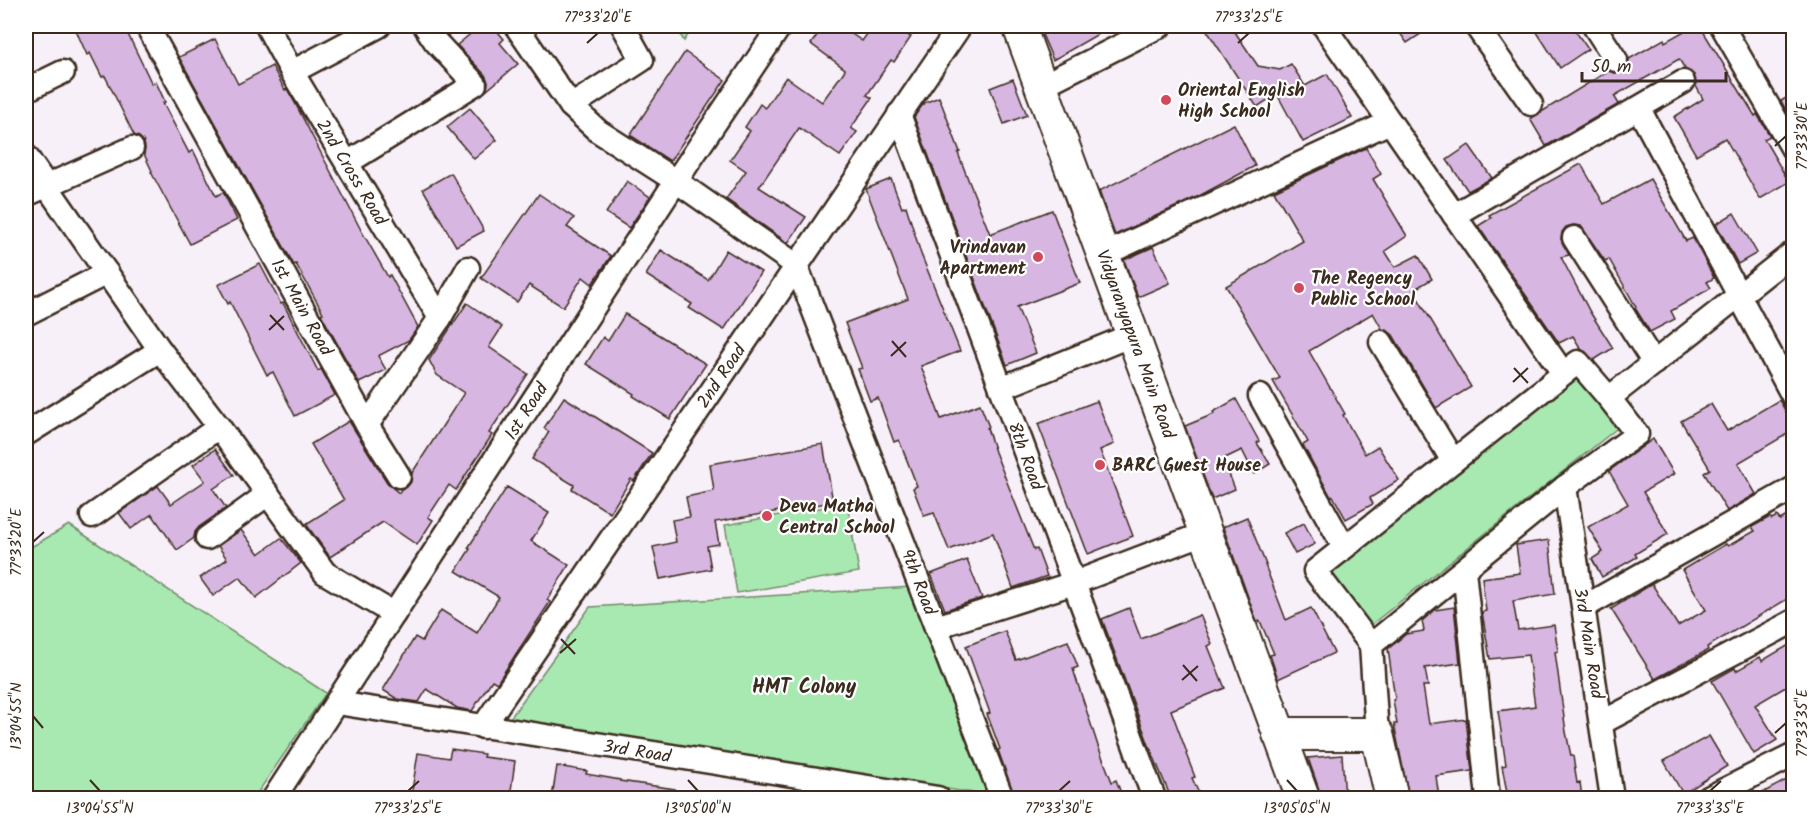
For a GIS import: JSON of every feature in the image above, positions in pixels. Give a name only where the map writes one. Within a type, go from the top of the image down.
[{"type":"main road","name":"Vidyaranyapura Main Road","points":[[1018,26],[1303,798]]},
{"type":"main road","points":[[1279,734],[1377,734],[1392,798]]},
{"type":"street","name":"1st Main Road","points":[[147,26],[367,425],[399,476]]},
{"type":"street","name":"2nd Cross Road","points":[[267,26],[292,72],[440,318]]},
{"type":"street","points":[[292,72],[379,26]]},
{"type":"street","points":[[346,163],[474,84],[435,41],[425,26]]},
{"type":"street","points":[[516,26],[572,106],[598,131],[676,181],[796,265]]},
{"type":"street","points":[[572,106],[642,60],[623,26]]},
{"type":"street","name":"1st Road","points":[[274,798],[676,181],[780,26]]},
{"type":"street","name":"2nd Road","points":[[483,727],[960,26]]},
{"type":"street","points":[[1041,86],[1160,26]]},
{"type":"street","points":[[1324,26],[1563,373]]},
{"type":"street","points":[[1476,26],[1531,104]]},
{"type":"street","points":[[1594,26],[1616,60]]},
{"type":"street","points":[[1722,26],[1794,151]]},
{"type":"street","points":[[26,90],[63,72]]},
{"type":"street","points":[[1454,215],[1683,82]]},
{"type":"street","points":[[1639,109],[1794,398]]},
{"type":"street","name":"8th Road","points":[[898,114],[1154,798]]},
{"type":"street","points":[[1103,255],[1390,122]]},
{"type":"street","points":[[26,195],[132,148]]},
{"type":"street","points":[[26,156],[160,350],[325,573],[394,614]]},
{"type":"street","points":[[1574,238],[1654,363]]},
{"type":"street","points":[[1609,398],[1794,252]]},
{"type":"street","name":"9th Road","points":[[796,265],[1002,798]]},
{"type":"street","points":[[367,425],[440,318],[468,268]]},
{"type":"street","points":[[26,314],[107,273]]},
{"type":"street","points":[[1001,388],[1132,335]]},
{"type":"street","points":[[1380,342],[1453,460]]},
{"type":"street","points":[[26,434],[160,350]]},
{"type":"street","points":[[1371,645],[1564,487],[1637,434],[1578,362],[1315,571],[1371,645],[1377,734]]},
{"type":"street","points":[[1260,396],[1344,548]]},
{"type":"street","points":[[92,516],[219,427]]},
{"type":"street","name":"3rd Main Road","points":[[1564,487],[1612,798]]},
{"type":"street","points":[[1584,607],[1794,488]]},
{"type":"street","points":[[207,538],[268,494]]},
{"type":"street","points":[[936,627],[1074,583],[1205,533]]},
{"type":"street","points":[[1464,570],[1488,798]]},
{"type":"street","points":[[1601,723],[1794,621]]},
{"type":"street","name":"3rd Road","points":[[337,703],[892,795],[938,798]]},
{"type":"street","points":[[1708,798],[1734,792],[1794,755]]},
{"type":"green space","points":[[675,26],[694,26],[684,41]]},
{"type":"green space","points":[[1577,374],[1620,426],[1367,628],[1325,575]]},
{"type":"green space","points":[[847,503],[859,572],[737,593],[725,525]]},
{"type":"green space","points":[[69,525],[326,693],[254,798],[26,798],[26,550]]},
{"type":"green space","points":[[912,587],[988,795],[506,724],[590,607]]},
{"type":"building","points":[[74,26],[124,26],[152,84],[156,82],[165,102],[163,103],[189,153],[193,150],[216,196],[223,192],[237,220],[190,244],[151,172],[144,154],[144,142],[134,135],[105,76],[102,77],[90,53],[87,55]]},
{"type":"building","points":[[480,26],[493,26],[504,39],[500,43],[518,64],[486,91],[488,82],[485,75],[457,45]]},
{"type":"building","points":[[823,26],[840,26],[862,41],[873,26],[894,26],[911,37],[894,62],[891,60],[867,95],[872,98],[851,128],[857,132],[840,156],[799,128],[759,187],[806,217],[788,243],[726,199],[746,171],[730,160],[750,131],[745,127],[760,104],[765,108],[786,77],[822,102],[845,70],[811,44]]},
{"type":"building","points":[[1052,26],[1112,26],[1053,60],[1041,32]]},
{"type":"building","points":[[1204,26],[1231,26],[1258,66],[1280,70],[1291,64],[1305,86],[1327,74],[1352,118],[1303,142],[1277,94],[1257,107]]},
{"type":"building","points":[[1395,26],[1433,26],[1407,43]]},
{"type":"building","points":[[1533,26],[1572,26],[1588,49],[1560,68]]},
{"type":"building","points":[[1693,26],[1700,26],[1755,116],[1757,114],[1770,136],[1764,139],[1789,182],[1760,199],[1725,138],[1696,155],[1674,117],[1703,99],[1696,86],[1694,75],[1685,69],[1679,59],[1614,96],[1619,104],[1546,146],[1530,119],[1608,71],[1623,72],[1628,66],[1629,59]]},
{"type":"building","points":[[215,39],[238,84],[272,66],[295,103],[361,230],[388,277],[390,275],[418,327],[409,340],[378,356],[386,370],[359,383],[296,264],[294,265],[179,57]]},
{"type":"building","points":[[685,52],[725,80],[670,161],[630,135]]},
{"type":"building","points":[[1013,79],[1027,115],[1004,124],[990,88]]},
{"type":"building","points":[[1794,93],[1794,122],[1793,122],[1781,101]]},
{"type":"building","points":[[939,97],[990,234],[1052,210],[1080,283],[1017,307],[1036,353],[1007,365],[914,117],[924,103]]},
{"type":"building","points":[[470,108],[497,140],[474,159],[447,127]]},
{"type":"building","points":[[1234,124],[1255,166],[1199,196],[1115,235],[1099,191]]},
{"type":"building","points":[[1469,145],[1492,178],[1468,191],[1447,160]]},
{"type":"building","points":[[1366,148],[1381,174],[1373,179],[1407,236],[1385,251],[1395,267],[1418,255],[1432,279],[1413,290],[1471,387],[1436,408],[1393,335],[1382,329],[1373,313],[1309,351],[1365,454],[1378,446],[1399,480],[1370,498],[1373,504],[1346,519],[1333,496],[1331,497],[1303,445],[1308,442],[1273,381],[1280,378],[1226,286],[1303,241],[1274,191]]},
{"type":"building","points":[[1581,164],[1604,204],[1650,179],[1686,241],[1693,238],[1714,278],[1707,282],[1711,288],[1671,311],[1675,319],[1650,332],[1609,259],[1605,261],[1581,226],[1566,227],[1561,239],[1569,255],[1561,257],[1590,312],[1613,348],[1594,360],[1581,349],[1573,336],[1559,343],[1478,226],[1491,218],[1489,215]]},
{"type":"building","points":[[451,173],[484,231],[456,246],[423,189]]},
{"type":"building","points":[[891,179],[902,208],[906,206],[921,254],[960,351],[921,366],[941,419],[980,404],[995,452],[1034,550],[1037,549],[1047,576],[1013,588],[993,533],[949,550],[934,513],[924,516],[913,488],[917,486],[899,440],[894,442],[878,398],[870,401],[858,369],[862,368],[845,323],[908,299],[866,189]]},
{"type":"building","points":[[627,181],[650,197],[629,228],[606,213]]},
{"type":"building","points":[[539,194],[574,218],[567,227],[611,256],[592,284],[583,277],[563,307],[529,285],[517,302],[481,278]]},
{"type":"building","points":[[1734,213],[1757,253],[1738,264],[1716,224]]},
{"type":"building","points":[[1153,247],[1170,283],[1138,297],[1124,260]]},
{"type":"building","points":[[661,250],[708,280],[726,250],[761,272],[724,330],[689,308],[692,304],[646,275]]},
{"type":"building","points":[[260,264],[318,371],[321,369],[335,395],[295,416],[273,372],[267,375],[230,302],[228,304],[218,285]]},
{"type":"building","points":[[467,303],[502,327],[489,347],[528,374],[489,433],[492,435],[456,490],[449,485],[428,517],[433,520],[417,545],[383,522],[330,557],[306,524],[344,500],[311,444],[349,421],[388,484],[399,493],[401,489],[407,487],[411,482],[412,473],[464,393],[437,375],[429,360]]},
{"type":"building","points":[[625,314],[706,364],[670,419],[586,364],[603,337],[608,341]]},
{"type":"building","points":[[564,397],[652,453],[634,481],[631,479],[610,513],[572,489],[574,485],[532,459],[549,432],[544,428]]},
{"type":"building","points":[[1236,399],[1270,464],[1254,474],[1242,450],[1223,459],[1235,489],[1212,499],[1185,426],[1214,414],[1213,412]]},
{"type":"building","points":[[1779,400],[1794,425],[1794,430],[1738,463],[1756,494],[1727,511],[1704,473],[1710,469],[1681,421],[1711,404],[1727,431]]},
{"type":"building","points":[[1097,401],[1114,444],[1100,450],[1133,536],[1088,554],[1038,424]]},
{"type":"building","points":[[1653,439],[1674,474],[1643,492],[1668,534],[1635,554],[1637,557],[1602,577],[1592,559],[1603,552],[1588,527],[1628,504],[1609,471]]},
{"type":"building","points":[[823,444],[833,502],[715,522],[719,544],[707,546],[711,569],[660,579],[653,547],[676,542],[672,520],[690,517],[686,497],[714,491],[710,464]]},
{"type":"building","points":[[215,449],[234,475],[213,489],[226,508],[199,527],[194,538],[177,550],[152,514],[131,529],[119,513],[158,486],[171,504],[205,481],[193,465]]},
{"type":"building","points":[[507,487],[549,513],[531,541],[569,565],[547,600],[550,602],[497,683],[492,680],[472,711],[457,708],[427,689],[419,702],[397,699],[383,690],[415,637],[422,641],[441,610],[477,633],[499,597],[456,571]]},
{"type":"building","points":[[1794,512],[1794,595],[1707,647],[1708,650],[1655,679],[1611,609],[1652,584],[1678,626],[1706,610],[1682,570],[1726,544],[1728,546],[1755,531],[1752,527],[1770,517],[1772,519],[1777,516],[1780,520]]},
{"type":"building","points":[[1247,517],[1286,620],[1311,608],[1334,653],[1278,679],[1270,655],[1274,654],[1260,621],[1257,622],[1223,527]]},
{"type":"building","points":[[1304,523],[1315,544],[1295,554],[1284,533]]},
{"type":"building","points":[[241,530],[259,554],[281,538],[301,563],[256,598],[240,577],[213,596],[200,578],[227,559],[218,546]]},
{"type":"building","points":[[1549,540],[1555,594],[1513,601],[1518,630],[1554,625],[1558,651],[1555,652],[1566,732],[1577,783],[1580,782],[1582,798],[1508,798],[1502,766],[1506,765],[1498,711],[1535,706],[1528,655],[1490,659],[1482,612],[1486,611],[1482,578],[1520,573],[1516,545]]},
{"type":"building","points":[[967,560],[982,598],[945,610],[931,574]]},
{"type":"building","points":[[1454,607],[1460,663],[1425,668],[1428,686],[1423,686],[1429,724],[1466,719],[1472,771],[1436,776],[1439,798],[1409,798],[1394,724],[1397,724],[1388,649],[1406,634],[1424,631],[1422,621],[1435,610]]},
{"type":"building","points":[[1129,608],[1141,639],[1200,615],[1212,644],[1208,646],[1225,688],[1171,710],[1195,777],[1192,778],[1201,798],[1171,798],[1149,745],[1102,619]]},
{"type":"building","points":[[1005,631],[1016,660],[1068,641],[1078,667],[1073,669],[1098,746],[1112,782],[1116,780],[1123,798],[1015,798],[987,714],[990,713],[966,646]]},
{"type":"building","points":[[1794,642],[1794,682],[1755,705],[1777,740],[1754,754],[1712,681],[1760,657],[1762,661]]},
{"type":"building","points":[[1709,736],[1727,766],[1683,794],[1664,761]]},
{"type":"building","points":[[451,749],[484,754],[483,757],[515,761],[510,798],[411,797],[418,753],[449,758]]},
{"type":"building","points":[[1342,755],[1345,798],[1322,798],[1308,758]]},
{"type":"building","points":[[557,766],[587,771],[586,774],[620,781],[675,789],[674,798],[552,798]]},
{"type":"building","points":[[1794,776],[1794,798],[1753,798]]},
{"type":"place","name":"Oriental English High School","points":[[1166,100]]},
{"type":"place","name":"Vrindavan Apartment","points":[[1038,257]]},
{"type":"place","name":"The Regency Public School","points":[[1299,288]]},
{"type":"place","name":"BARC Guest House","points":[[1100,465]]},
{"type":"place","name":"Deva Matha Central School","points":[[767,516]]},
{"type":"district","name":"HMT Colony","points":[[804,686]]}]
